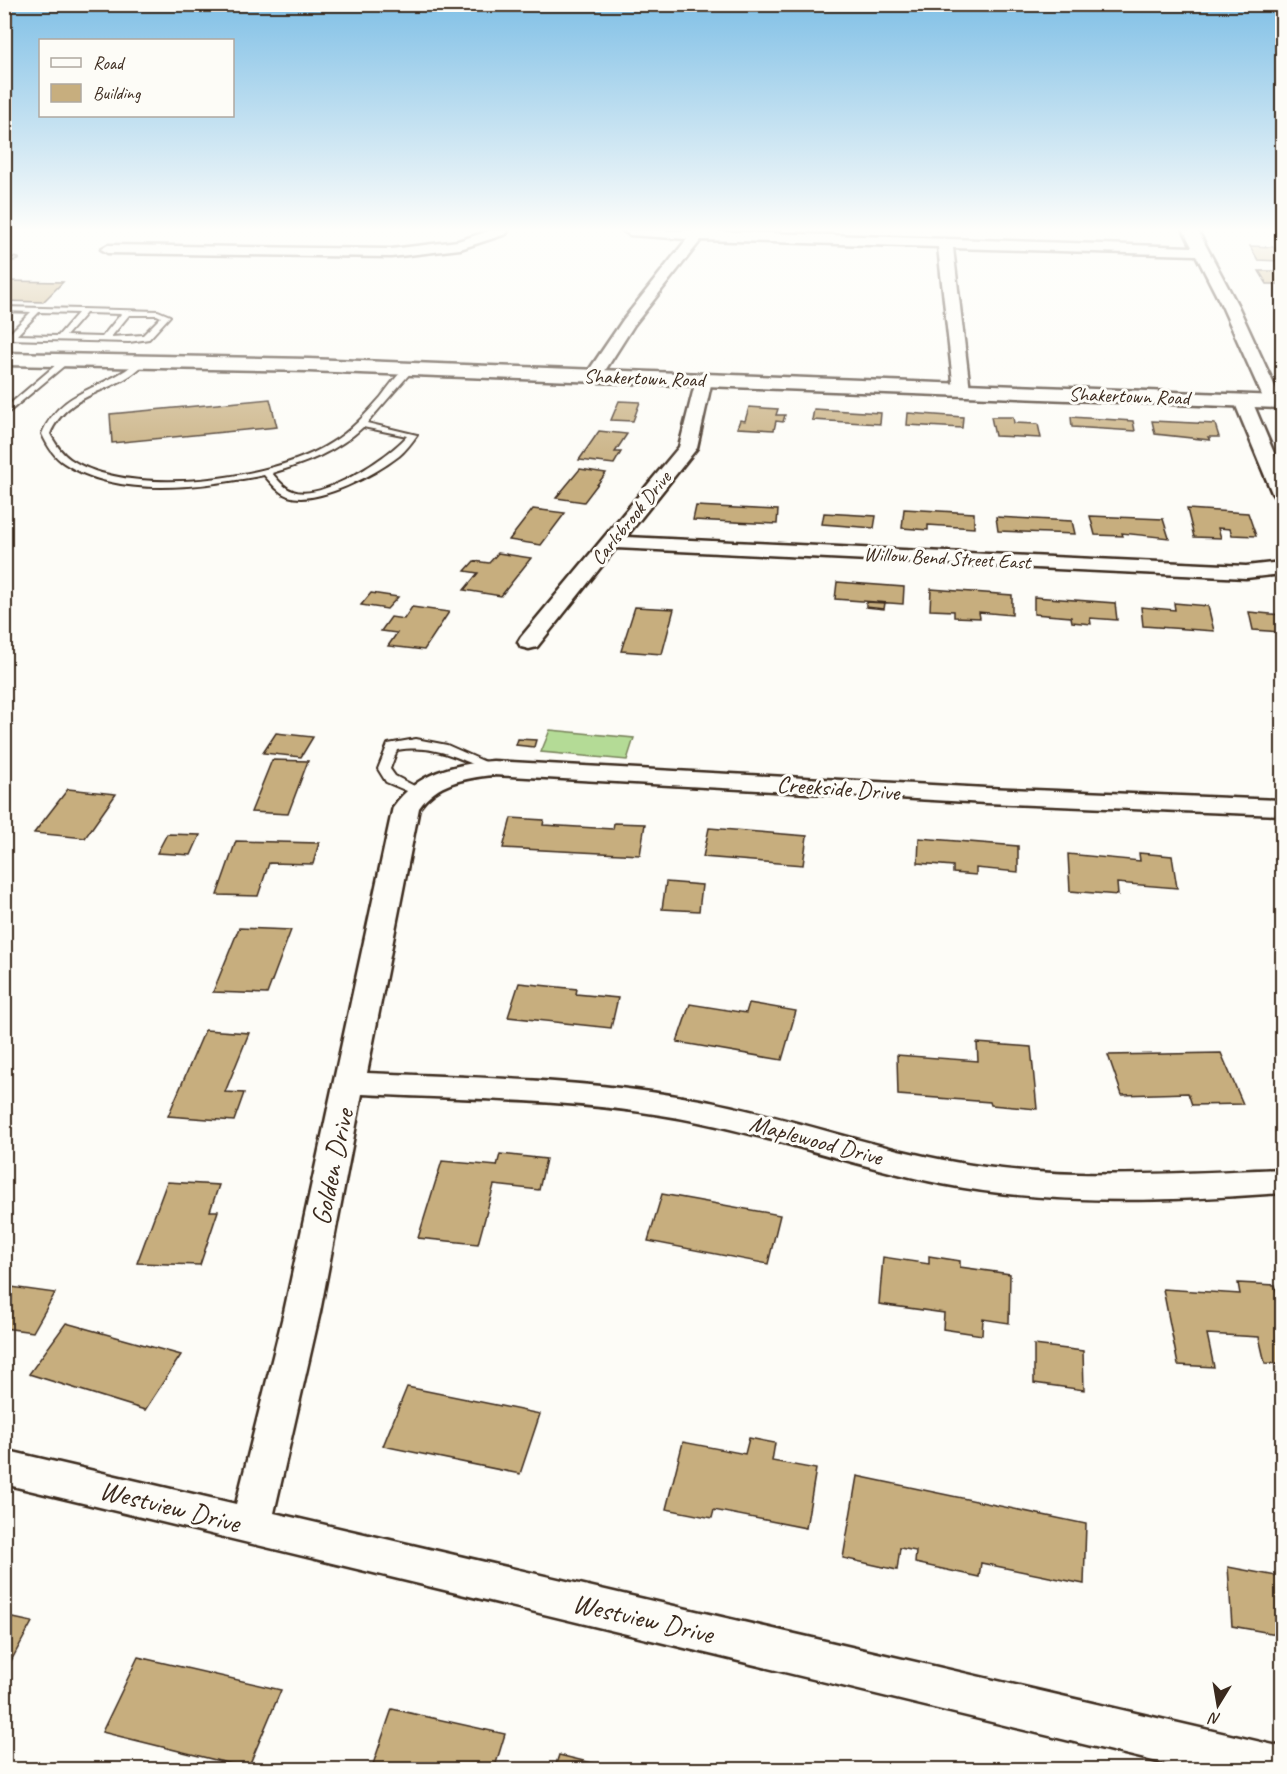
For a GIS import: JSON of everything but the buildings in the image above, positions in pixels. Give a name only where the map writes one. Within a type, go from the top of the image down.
[{"type":"street","points":[[593,376],[635,314]]},
{"type":"street","points":[[953,314],[962,390]]},
{"type":"street","points":[[1234,314],[1278,402]]},
{"type":"street","name":"Shakertown Road","points":[[4,359],[409,369],[1278,402]]},
{"type":"street","name":"Carlsbrook Drive","points":[[529,642],[688,448],[704,380]]},
{"type":"street","points":[[1243,401],[1282,493]]},
{"type":"street","name":"Willow Bend Street East","points":[[612,542],[1234,571],[1282,568]]},
{"type":"street","name":"Creekside Drive","points":[[412,799],[450,775],[493,768],[973,796],[1147,804],[1282,807]]},
{"type":"street","name":"Golden Drive","points":[[251,1526],[302,1312],[349,1083],[412,799]]},
{"type":"street","name":"Maplewood Drive","points":[[349,1083],[576,1095],[662,1104],[748,1121],[926,1169],[1032,1185],[1110,1187],[1282,1181]]},
{"type":"street","name":"Westview Drive","points":[[4,1467],[1282,1769]]},
{"type":"lane","points":[[7,337],[33,314]]},
{"type":"lane","points":[[60,338],[81,314]]},
{"type":"lane","points":[[105,339],[126,314]]},
{"type":"lane","points":[[7,337],[105,339],[146,337],[166,316],[161,314]]},
{"type":"lane","points":[[4,414],[67,360]]},
{"type":"lane","points":[[142,362],[132,373],[66,404],[49,421],[46,434],[53,448],[68,461],[92,471],[114,478],[146,482],[204,482],[266,472],[322,452],[356,430],[409,369]]},
{"type":"lane","points":[[266,472],[277,485],[295,495],[312,495],[360,476],[396,454],[413,435],[361,424]]},
{"type":"lane","points":[[412,799],[390,779],[384,769],[392,747],[416,743],[442,748],[493,768]]},
{"type":"green space","points":[[550,730],[634,738],[627,760],[541,752]]}]
